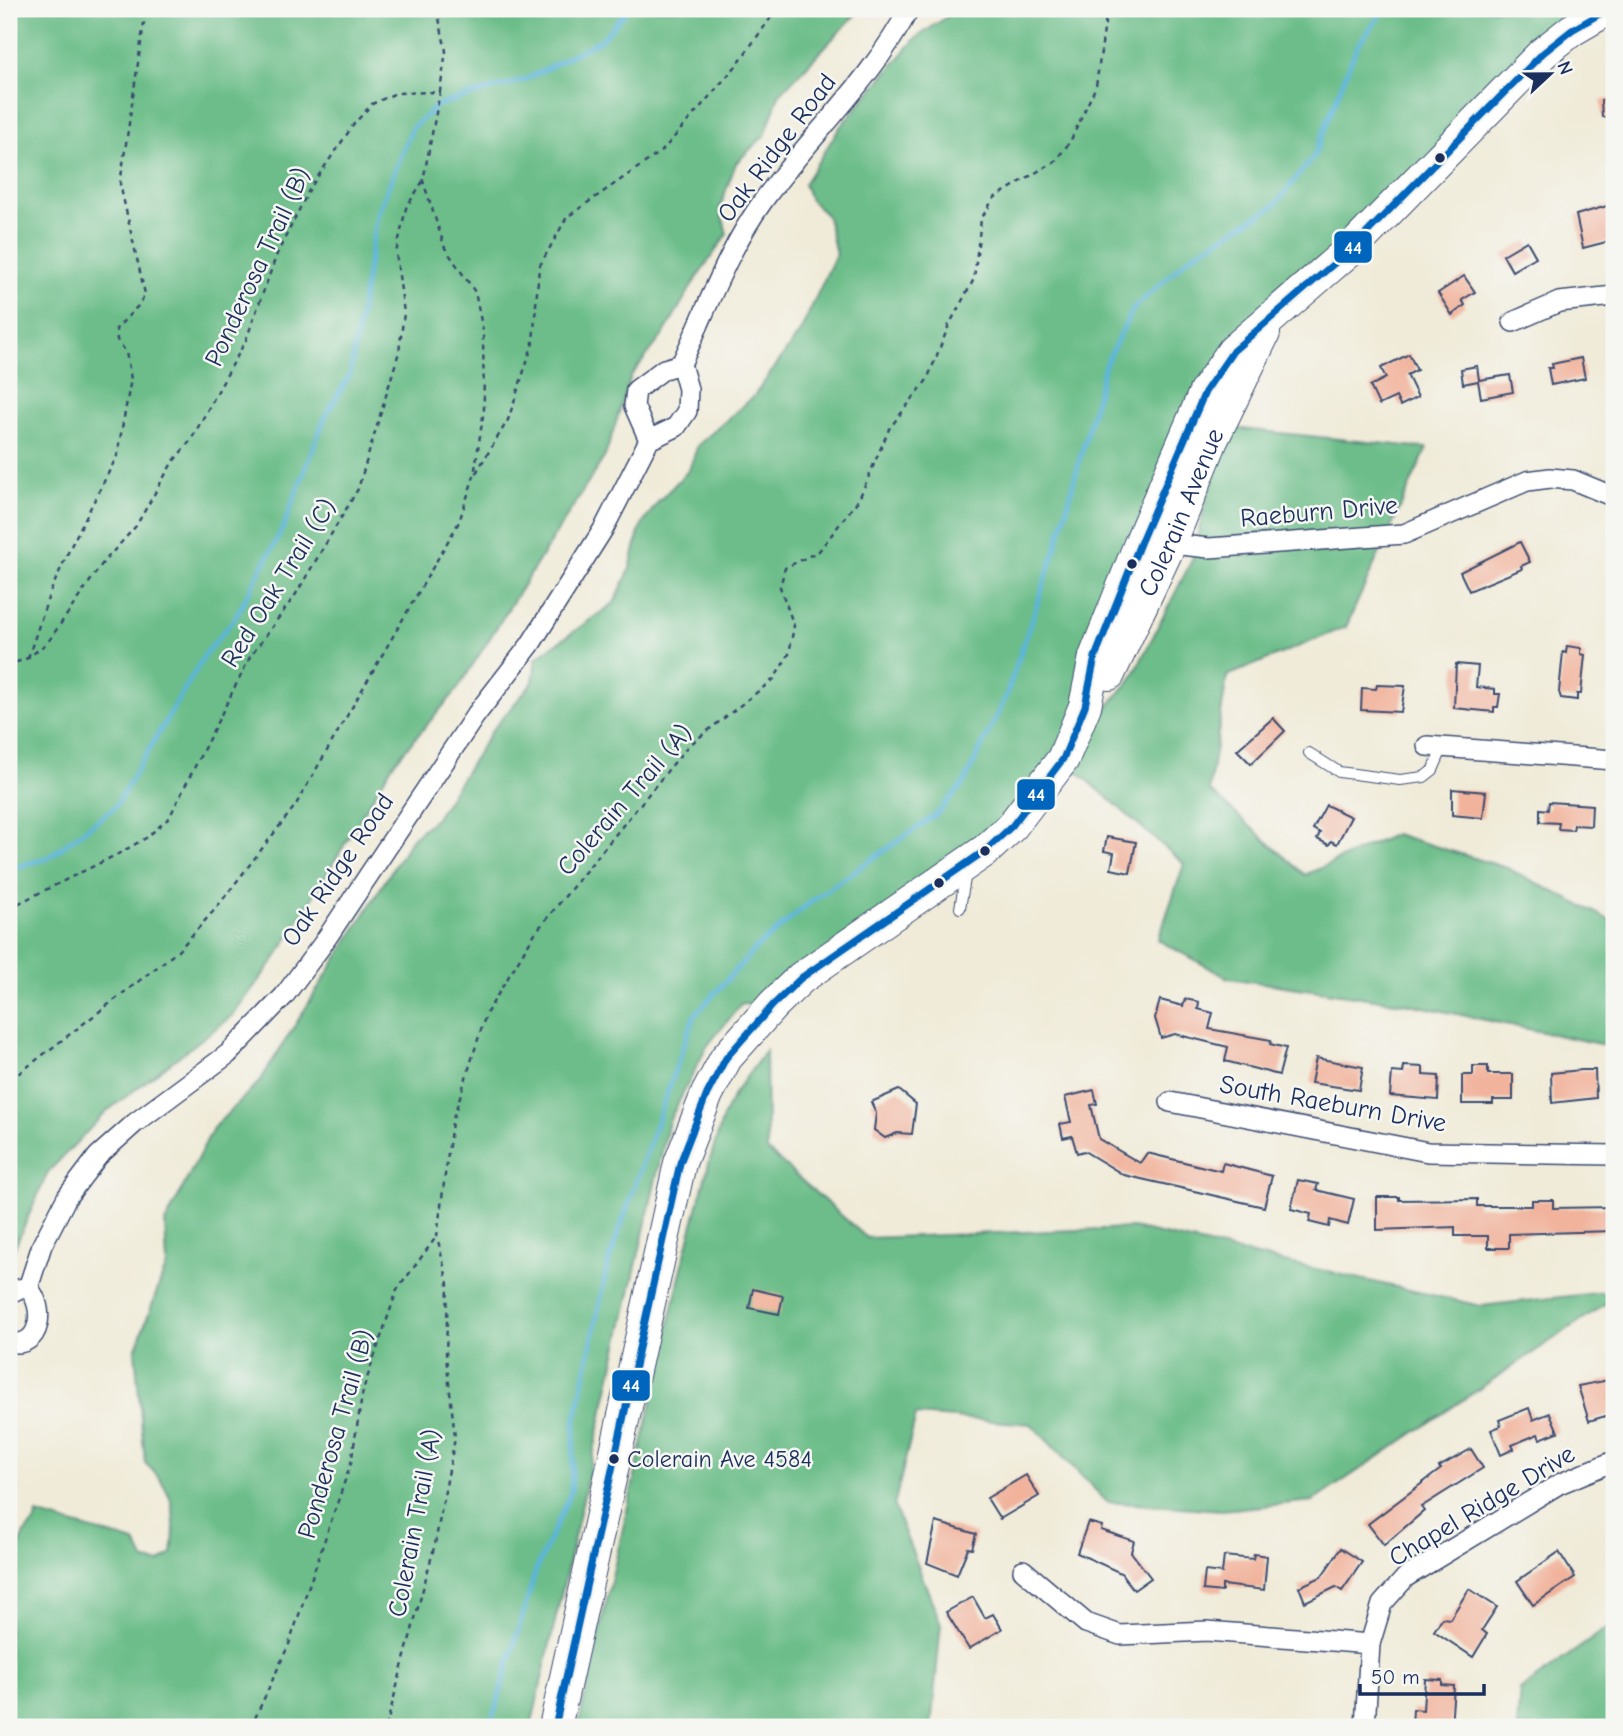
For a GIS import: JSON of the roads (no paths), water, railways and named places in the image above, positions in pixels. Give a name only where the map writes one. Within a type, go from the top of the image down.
[{"type":"main road","name":"Colerain Avenue","points":[[555,1727],[680,1163],[707,1094],[726,1058],[801,978],[967,866],[1012,826],[1063,759],[1085,706],[1114,667],[1205,392],[1233,351],[1353,247],[1543,53],[1572,30],[1608,9]]},
{"type":"street","name":"Oak Ridge Road","points":[[681,364],[712,292],[761,204],[881,56],[909,9]]},
{"type":"street","points":[[1514,322],[1559,302],[1614,296]]},
{"type":"street","points":[[681,364],[688,389],[687,411],[676,427],[649,439],[634,407],[636,390],[664,369],[681,364]]},
{"type":"street","name":"Oak Ridge Road","points":[[28,1288],[42,1245],[61,1209],[98,1156],[135,1123],[228,1054],[284,996],[323,945],[460,737],[538,633],[604,528],[649,439]]},
{"type":"street","name":"Raeburn Drive","points":[[1156,542],[1209,548],[1404,534],[1527,481],[1550,478],[1573,480],[1614,497]]},
{"type":"street","points":[[1435,747],[1614,760]]},
{"type":"street","name":"South Raeburn Drive","points":[[1170,1101],[1429,1152],[1614,1155]]},
{"type":"street","points":[[9,1294],[28,1288],[35,1295],[40,1322],[36,1332],[25,1341],[9,1342]]},
{"type":"street","name":"Chapel Ridge Drive","points":[[1365,1727],[1370,1644],[1382,1604],[1406,1577],[1559,1484],[1614,1461]]},
{"type":"street","points":[[1023,1570],[1086,1623],[1120,1636],[1207,1631],[1370,1644]]},
{"type":"lane","points":[[1309,753],[1339,772],[1400,780],[1424,777],[1433,770],[1435,747]]},
{"type":"lane","points":[[960,908],[967,866]]},
{"type":"waterway","points":[[9,869],[48,858],[115,807],[206,653],[235,618],[283,528],[325,417],[350,374],[377,215],[412,128],[438,105],[527,79],[602,39],[628,9]]},
{"type":"waterway","points":[[490,1727],[536,1570],[571,1492],[575,1422],[608,1263],[694,1016],[756,948],[813,900],[937,814],[964,783],[1005,699],[1057,545],[1105,365],[1133,309],[1191,256],[1274,206],[1314,156],[1357,46],[1385,9]]},
{"type":"place","name":"Colerain Ave 4584","points":[[614,1459]]}]
